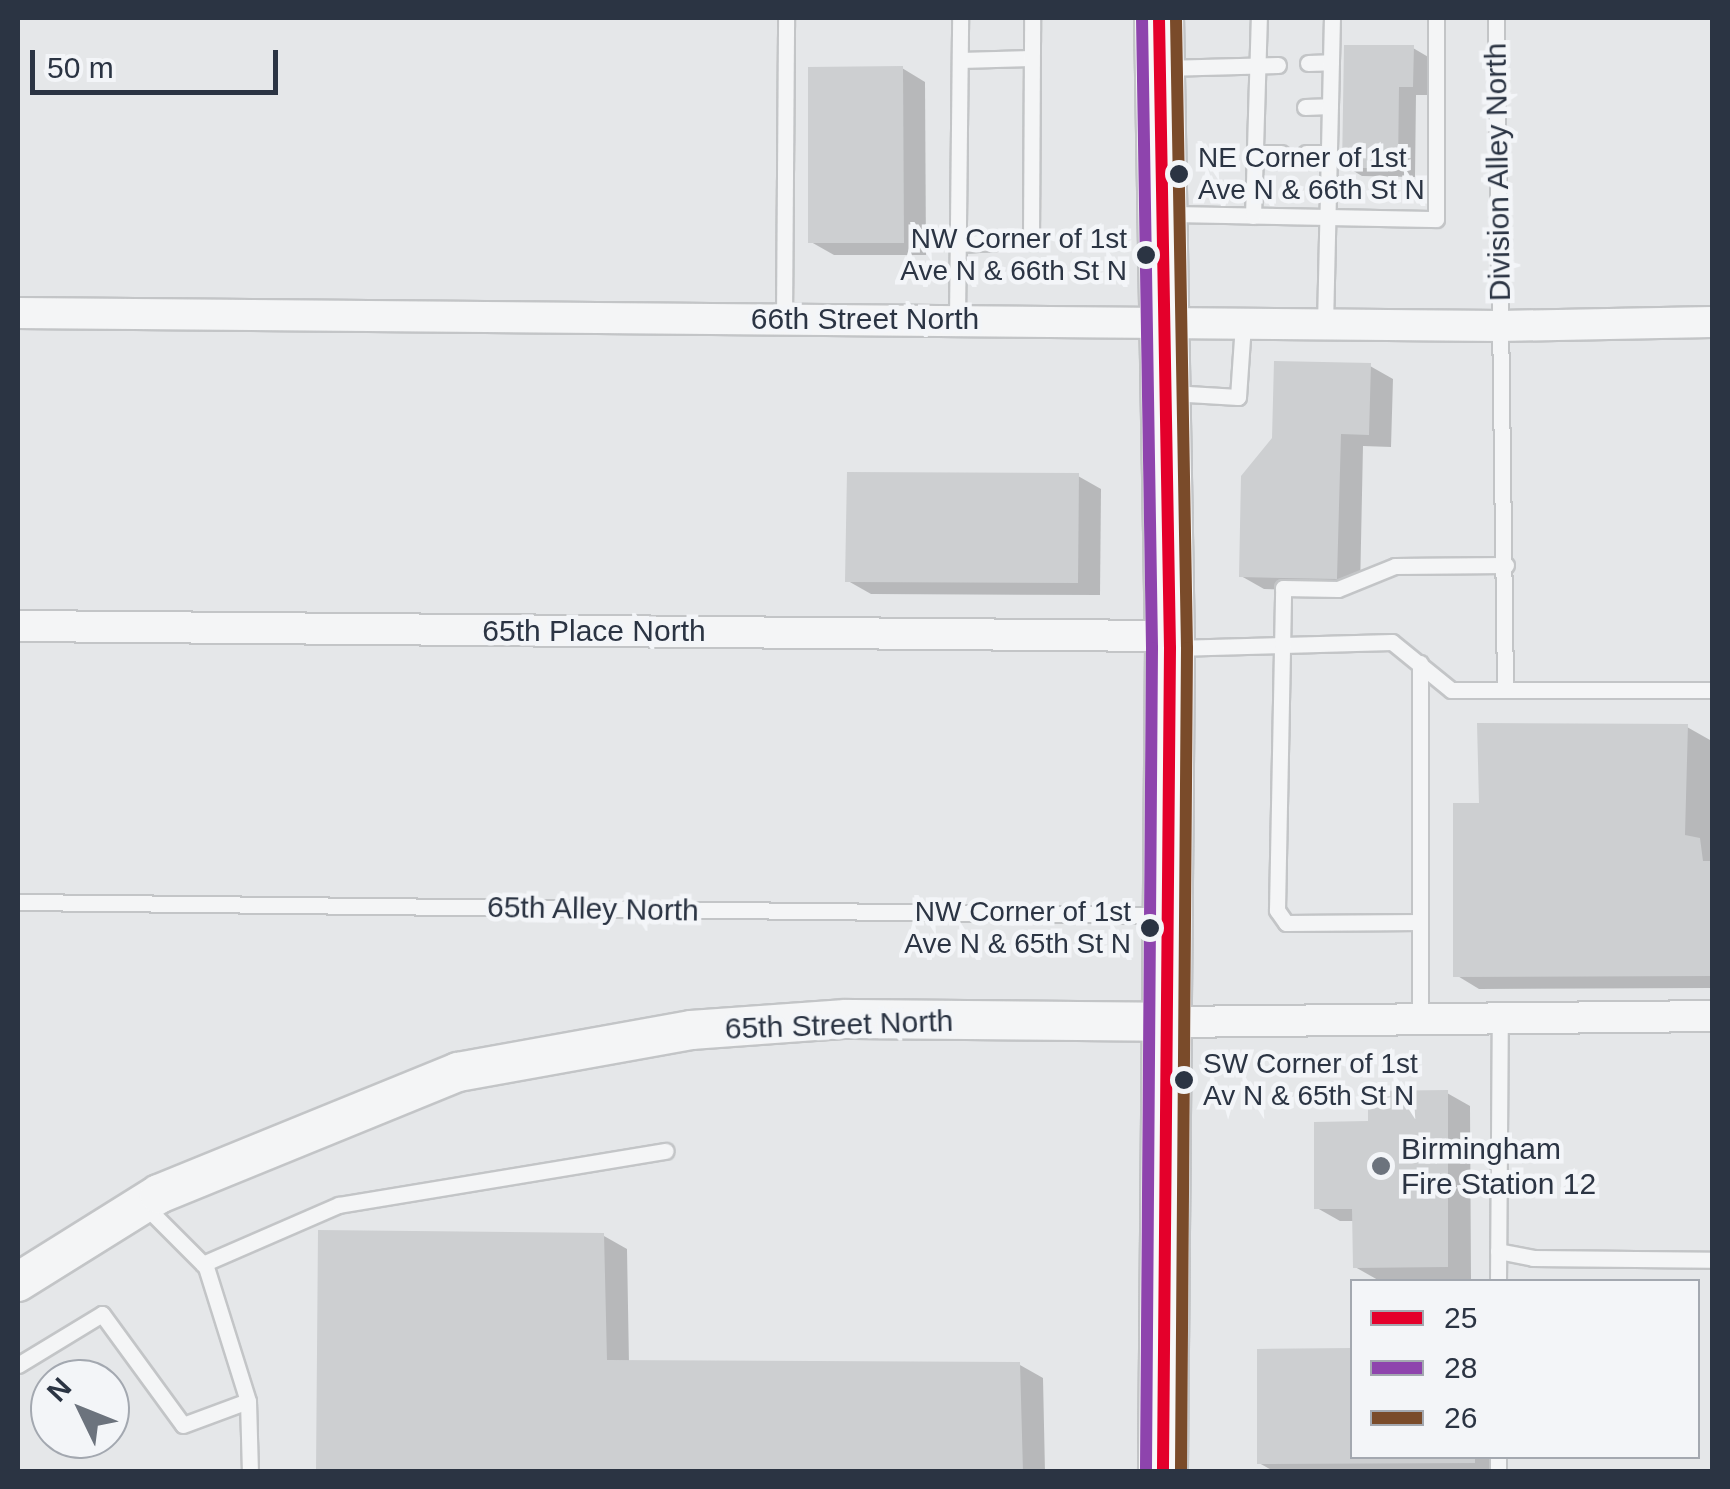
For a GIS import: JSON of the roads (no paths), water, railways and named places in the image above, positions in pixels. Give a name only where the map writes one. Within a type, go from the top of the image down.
[{"type":"main road","points":[[1159,18],[1160,323],[1170,642],[1164,1472]]},
{"type":"street","name":"66th Street North","points":[[18,313],[957,318],[1500,326],[1712,322]]},
{"type":"street","name":"65th Place North","points":[[18,626],[1170,642]]},
{"type":"street","name":"65th Street North","points":[[18,1282],[144,1204],[458,1072],[692,1030],[846,1019],[1170,1022],[1712,1016]]},
{"type":"lane","points":[[784,318],[786,18]]},
{"type":"lane","points":[[957,318],[960,18]]},
{"type":"lane","points":[[958,244],[1031,240],[1032,18]]},
{"type":"lane","points":[[1254,216],[1260,18]]},
{"type":"lane","points":[[1325,324],[1332,18]]},
{"type":"lane","points":[[1160,214],[1436,218],[1436,18]]},
{"type":"lane","name":"Division Alley North","points":[[1496,18],[1506,690]]},
{"type":"lane","points":[[960,60],[1032,58]]},
{"type":"lane","points":[[1308,63],[1331,62]]},
{"type":"lane","points":[[1160,68],[1278,64]]},
{"type":"lane","points":[[1305,107],[1330,106]]},
{"type":"lane","points":[[1257,108],[1276,108]]},
{"type":"lane","points":[[1256,153],[1281,153]]},
{"type":"lane","points":[[1306,153],[1328,154]]},
{"type":"lane","points":[[1162,392],[1238,396],[1243,324]]},
{"type":"lane","points":[[1420,922],[1286,923],[1277,910],[1283,588],[1338,589],[1395,566],[1506,564]]},
{"type":"lane","points":[[1170,642],[1392,642],[1451,690],[1712,690]]},
{"type":"lane","points":[[1420,663],[1420,1019]]},
{"type":"lane","name":"65th Alley North","points":[[18,902],[1169,915]]},
{"type":"lane","points":[[1498,1279],[1500,1018]]},
{"type":"lane","points":[[203,1264],[339,1205],[666,1151]]},
{"type":"lane","points":[[144,1204],[203,1264],[248,1401],[250,1472]]},
{"type":"lane","points":[[1498,1251],[1532,1258],[1712,1260]]},
{"type":"lane","points":[[18,1365],[102,1314],[182,1425],[248,1401]]},
{"type":"place","name":"NE Corner of 1st Ave N & 66th St N","points":[[1179,174]]},
{"type":"place","name":"NW Corner of 1st Ave N & 66th St N","points":[[1146,255]]},
{"type":"place","name":"NW Corner of 1st Ave N & 65th St N","points":[[1150,928]]},
{"type":"place","name":"SW Corner of 1st Av N & 65th St N","points":[[1184,1080]]},
{"type":"place","name":"Birmingham Fire Station 12","points":[[1381,1166]]}]
